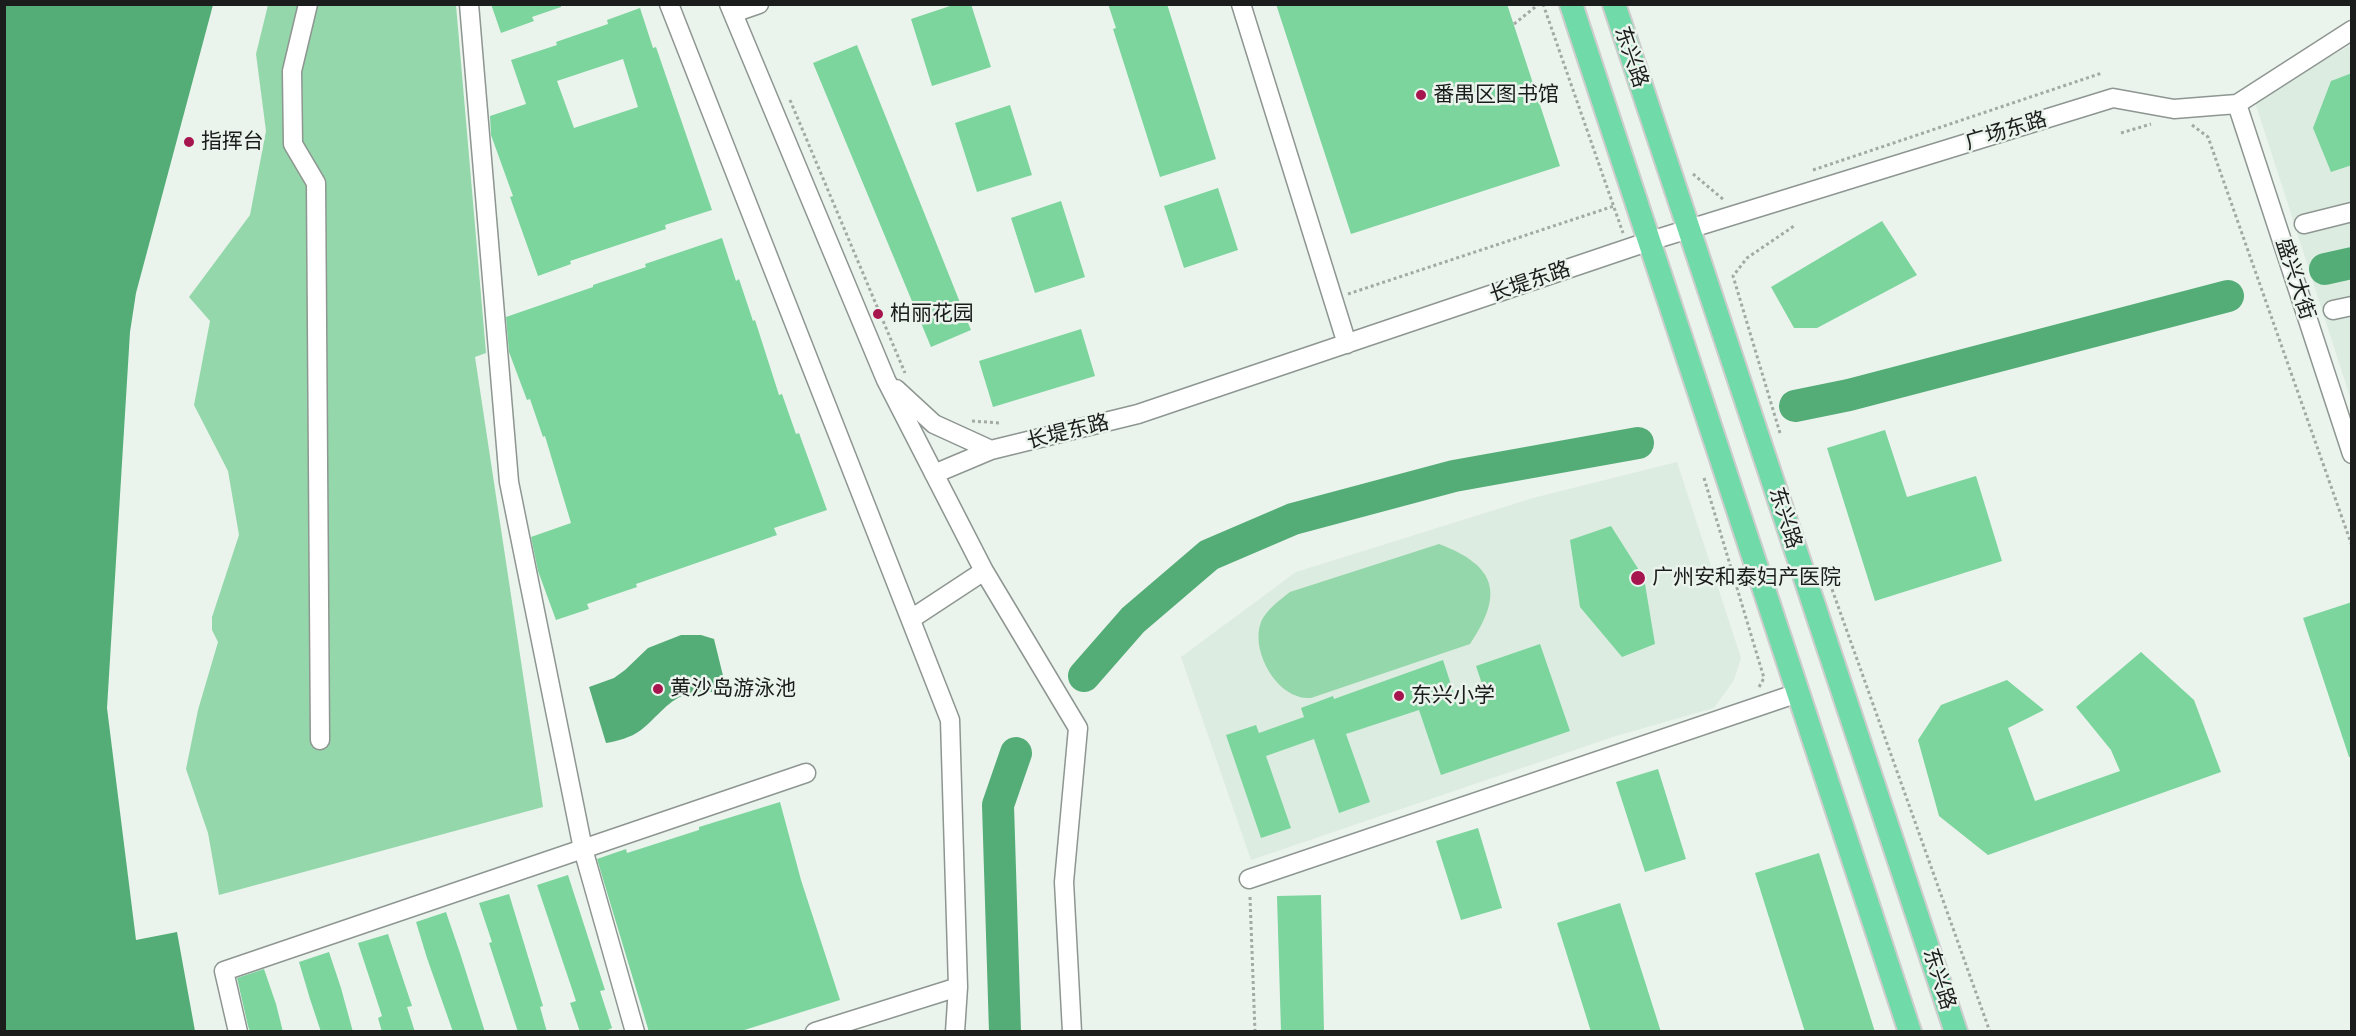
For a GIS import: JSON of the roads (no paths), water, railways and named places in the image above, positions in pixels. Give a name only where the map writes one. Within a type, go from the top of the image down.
[{"type":"main road","name":"东兴路","points":[[1571,4],[1910,1032]]},
{"type":"main road","name":"东兴路","points":[[1614,4],[1956,1032]]},
{"type":"street","points":[[308,4],[292,71],[293,144],[316,183],[320,740]]},
{"type":"street","points":[[469,4],[509,482],[583,849],[635,1032]]},
{"type":"street","points":[[669,4],[950,720],[958,987],[955,1032]]},
{"type":"street","points":[[759,4],[731,9],[886,380],[984,571],[1078,728],[1064,882],[1072,1032]]},
{"type":"street","points":[[1241,4],[1347,344]]},
{"type":"street","name":"广场东路","points":[[1650,241],[2113,98],[2174,109],[2237,104],[2352,30]]},
{"type":"street","name":"盛兴大街","points":[[2237,104],[2352,454]]},
{"type":"street","points":[[2304,224],[2352,212]]},
{"type":"street","name":"长堤东路","points":[[934,474],[991,450],[1138,414],[1650,241]]},
{"type":"street","points":[[2333,310],[2352,306]]},
{"type":"street","points":[[886,380],[934,424],[991,450]]},
{"type":"street","points":[[910,619],[984,571]]},
{"type":"street","points":[[1250,879],[1798,693]]},
{"type":"street","points":[[238,1032],[225,971],[806,773]]},
{"type":"street","points":[[815,1032],[958,987]]},
{"type":"waterway","points":[[2325,269],[2352,263]]},
{"type":"waterway","points":[[1795,406],[1849,395],[2228,296]]},
{"type":"waterway","points":[[1084,676],[1133,620],[1209,555],[1293,519],[1454,476],[1638,443]]},
{"type":"waterway","points":[[1005,1032],[998,805],[1016,753]]},
{"type":"place","name":"番禺区图书馆","points":[[1421,95]]},
{"type":"place","name":"指挥台","points":[[189,142]]},
{"type":"place","name":"柏丽花园","points":[[878,314]]},
{"type":"place","name":"广州安和泰妇产医院","points":[[1638,578]]},
{"type":"place","name":"黄沙岛游泳池","points":[[658,689]]},
{"type":"place","name":"东兴小学","points":[[1399,696]]}]
